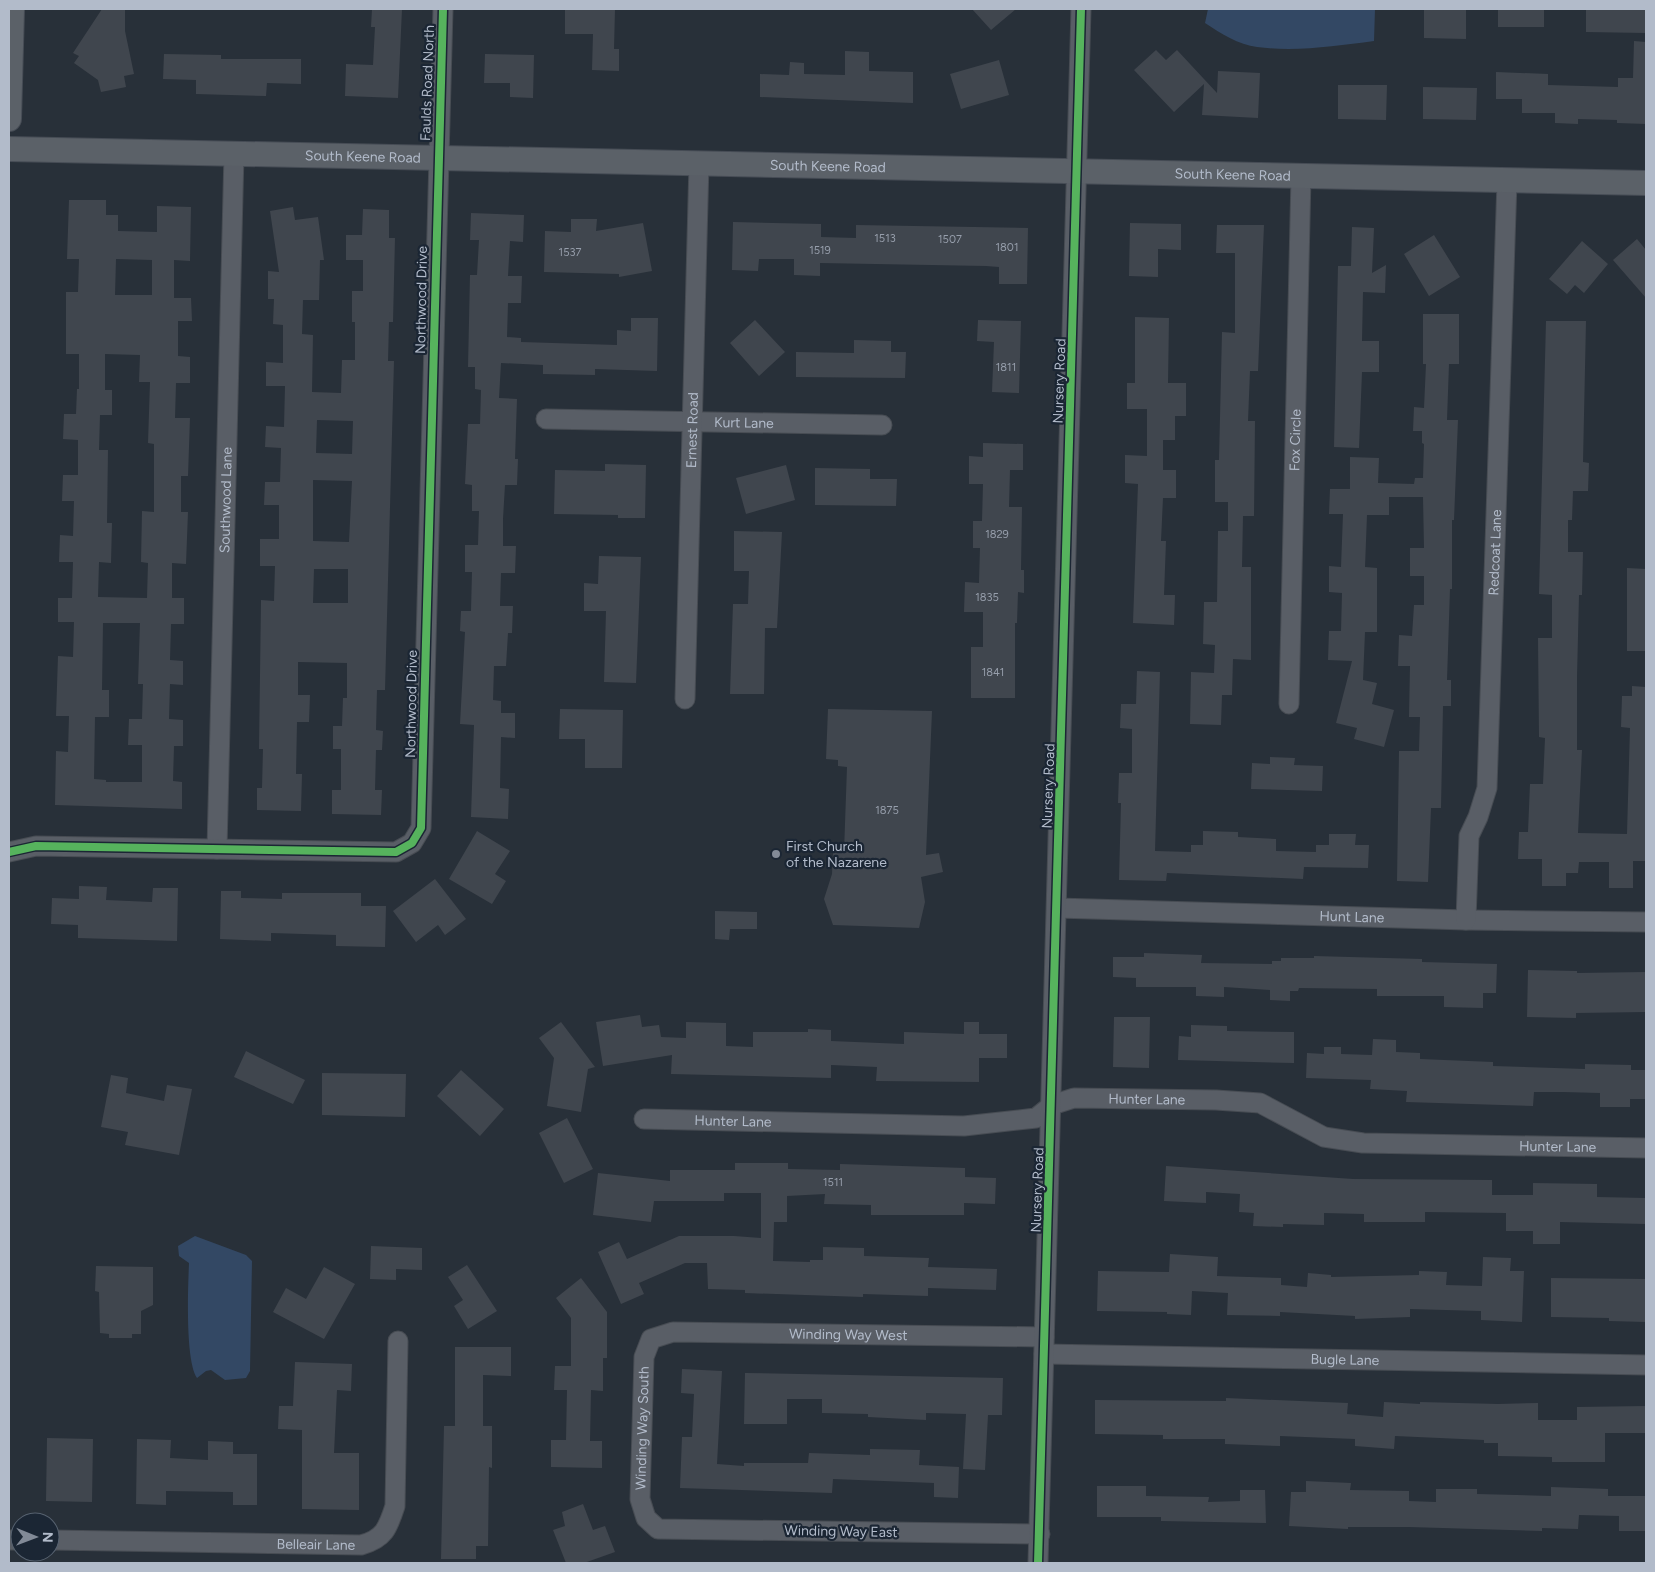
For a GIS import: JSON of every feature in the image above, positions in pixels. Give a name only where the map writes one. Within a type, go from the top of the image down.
[{"type":"main road","points":[[9,119],[12,9]]},
{"type":"main road","name":"South Keene Road","points":[[9,149],[1646,184]]},
{"type":"street","name":"Faulds Road North","points":[[437,158],[442,9]]},
{"type":"street","name":"Nursery Road","points":[[1038,1563],[1081,9]]},
{"type":"street","name":"Southwood Lane","points":[[217,848],[234,153]]},
{"type":"street","name":"Northwood Drive","points":[[9,852],[36,846],[396,852],[412,843],[421,828],[437,158]]},
{"type":"street","name":"Ernest Road","points":[[685,698],[699,163]]},
{"type":"street","name":"Fox Circle","points":[[1289,704],[1301,176]]},
{"type":"street","name":"Redcoat Lane","points":[[1466,920],[1469,836],[1478,817],[1487,788],[1506,181]]},
{"type":"street","name":"Kurt Lane","points":[[546,419],[882,425]]},
{"type":"street","name":"Hunt Lane","points":[[1057,908],[1466,920],[1646,922]]},
{"type":"street","name":"Hunter Lane","points":[[644,1119],[964,1126],[1036,1118],[1052,1106],[1074,1098],[1216,1100],[1260,1103],[1324,1137],[1363,1143],[1646,1148]]},
{"type":"street","name":"Winding Way West","points":[[651,1339],[673,1332],[1044,1346]]},
{"type":"street","name":"Winding Way South","points":[[646,1518],[640,1499],[644,1358],[651,1339]]},
{"type":"street","name":"Belleair Lane","points":[[60,1540],[361,1545],[374,1541],[383,1534],[390,1523],[395,1506],[398,1341]]},
{"type":"street","name":"Bugle Lane","points":[[1044,1346],[1646,1365]]},
{"type":"street","name":"Winding Way East","points":[[646,1518],[658,1529],[1040,1534]]},
{"type":"water","points":[[1208,9],[1375,9],[1374,41],[1301,49],[1250,46],[1230,38],[1205,23]]},
{"type":"water","points":[[195,1236],[246,1255],[252,1261],[250,1371],[246,1378],[225,1380],[211,1370],[206,1371],[197,1378],[193,1369],[188,1323],[189,1263],[179,1256],[178,1246]]},
{"type":"building","points":[[102,9],[125,9],[125,31],[134,74],[124,76],[126,87],[101,92],[98,80],[74,63],[79,56],[73,53]]},
{"type":"building","points":[[372,9],[402,9],[398,98],[345,96],[346,64],[373,65],[375,27],[371,27]]},
{"type":"building","points":[[565,9],[615,9],[614,49],[619,49],[619,71],[592,70],[593,34],[565,34]]},
{"type":"building","points":[[972,9],[1016,9],[991,30]]},
{"type":"building","points":[[1424,9],[1466,9],[1466,39],[1424,38]]},
{"type":"building","points":[[1498,9],[1544,9],[1544,27],[1498,27]]},
{"type":"building","points":[[1586,9],[1646,9],[1646,33],[1586,32]]},
{"type":"building","points":[[1634,41],[1646,42],[1646,124],[1617,123],[1617,120],[1578,119],[1578,124],[1555,123],[1555,113],[1522,113],[1522,99],[1496,99],[1496,72],[1548,74],[1548,85],[1618,87],[1618,78],[1633,78]]},
{"type":"building","points":[[1156,50],[1166,60],[1177,50],[1217,93],[1218,71],[1260,73],[1258,118],[1202,115],[1204,84],[1174,112],[1134,70]]},
{"type":"building","points":[[845,51],[869,52],[869,71],[913,72],[913,103],[760,97],[760,74],[789,75],[790,62],[804,63],[804,74],[845,75]]},
{"type":"building","points":[[164,54],[221,55],[221,59],[301,59],[301,84],[267,83],[266,96],[196,94],[196,80],[163,79]]},
{"type":"building","points":[[485,54],[534,55],[533,98],[510,97],[510,83],[484,83]]},
{"type":"building","points":[[999,60],[1009,95],[961,109],[950,74]]},
{"type":"building","points":[[1338,85],[1387,85],[1386,120],[1338,119]]},
{"type":"building","points":[[1423,87],[1477,88],[1476,120],[1423,119]]},
{"type":"building","points":[[69,200],[106,200],[106,215],[118,215],[118,231],[157,232],[157,206],[191,207],[190,261],[174,260],[174,298],[191,298],[192,321],[178,321],[178,356],[190,357],[190,383],[176,383],[175,418],[190,418],[188,476],[181,476],[181,512],[188,512],[186,564],[172,563],[172,598],[184,598],[184,624],[171,624],[170,660],[183,661],[183,685],[170,684],[169,719],[183,720],[183,746],[174,746],[173,781],[182,782],[182,809],[55,805],[56,751],[68,752],[69,716],[56,716],[58,656],[73,657],[74,622],[58,622],[58,598],[72,598],[73,562],[59,562],[60,535],[73,536],[74,501],[62,501],[63,475],[78,475],[78,440],[63,439],[64,414],[76,414],[77,389],[79,389],[79,354],[66,354],[66,292],[78,292],[79,259],[67,259]],"holes":[[[116,259],[152,260],[152,295],[115,295]],[[105,354],[140,355],[139,382],[150,382],[148,443],[154,444],[154,512],[142,511],[141,562],[148,563],[147,598],[98,597],[99,562],[111,563],[112,523],[107,523],[108,450],[99,450],[100,415],[112,415],[112,390],[105,390]],[[103,623],[140,623],[138,684],[143,684],[142,719],[129,719],[128,745],[142,745],[142,782],[106,782],[106,780],[94,779],[95,717],[109,717],[109,690],[102,690]]]},
{"type":"building","points":[[293,207],[295,220],[318,217],[324,260],[320,260],[319,300],[303,300],[302,334],[313,335],[312,392],[341,393],[342,360],[355,360],[355,322],[352,322],[352,291],[363,291],[363,260],[346,260],[346,235],[362,235],[363,209],[389,210],[389,238],[395,238],[393,322],[389,322],[388,361],[394,361],[385,690],[377,690],[376,730],[383,731],[382,750],[376,750],[375,790],[382,790],[381,815],[332,814],[332,790],[341,790],[341,749],[333,749],[333,726],[342,726],[343,698],[347,698],[347,663],[298,662],[298,695],[310,695],[309,722],[297,722],[296,774],[302,774],[301,811],[257,810],[257,788],[262,788],[263,749],[259,749],[261,600],[274,601],[275,566],[260,566],[260,539],[279,539],[279,505],[264,505],[265,482],[280,482],[281,448],[265,447],[266,426],[284,427],[285,386],[266,386],[266,362],[283,363],[283,325],[273,324],[274,299],[268,299],[268,271],[279,272],[270,211]],"holes":[[[317,420],[353,421],[352,454],[316,453]],[[313,480],[352,481],[349,542],[313,541]],[[314,569],[348,569],[348,603],[313,603]]]},
{"type":"building","points":[[471,213],[524,215],[523,242],[510,241],[508,276],[522,276],[521,303],[508,303],[507,337],[521,338],[521,342],[617,345],[617,330],[631,331],[631,318],[658,318],[657,371],[595,369],[595,375],[543,374],[543,365],[501,363],[499,398],[517,399],[515,459],[518,459],[517,485],[505,485],[503,519],[503,546],[516,546],[515,573],[501,573],[500,606],[513,606],[512,633],[508,633],[506,666],[494,666],[493,700],[501,701],[501,713],[515,713],[515,738],[501,737],[500,788],[509,789],[508,819],[471,817],[474,725],[460,724],[465,632],[460,631],[461,611],[471,611],[472,572],[465,572],[465,545],[478,545],[479,511],[472,511],[472,485],[465,484],[468,424],[480,424],[481,390],[475,389],[475,367],[468,367],[470,275],[477,275],[479,240],[470,240]]},
{"type":"building","points":[[571,219],[597,219],[596,231],[643,223],[652,271],[619,277],[619,274],[544,272],[545,231],[571,232]]},
{"type":"building","points":[[733,222],[821,224],[821,237],[856,238],[856,225],[1028,228],[1027,284],[999,284],[999,267],[986,266],[820,263],[820,276],[794,275],[794,259],[759,259],[758,271],[732,270]]},
{"type":"building","points":[[1130,223],[1181,224],[1181,250],[1158,249],[1158,277],[1129,276]]},
{"type":"building","points":[[1217,225],[1264,225],[1258,371],[1250,371],[1248,421],[1255,421],[1254,516],[1243,516],[1242,567],[1251,567],[1251,660],[1233,659],[1232,695],[1222,695],[1221,725],[1190,724],[1191,672],[1214,673],[1215,645],[1203,644],[1204,602],[1217,602],[1218,531],[1228,531],[1228,502],[1215,502],[1215,460],[1219,460],[1222,332],[1235,333],[1235,253],[1216,253]]},
{"type":"building","points":[[1352,227],[1374,228],[1372,273],[1386,265],[1385,293],[1363,292],[1362,341],[1379,341],[1379,372],[1362,372],[1359,448],[1334,447],[1338,266],[1351,266]]},
{"type":"building","points":[[1434,235],[1460,277],[1429,296],[1404,254]]},
{"type":"building","points":[[1637,239],[1646,250],[1646,298],[1613,260]]},
{"type":"building","points":[[1582,241],[1608,264],[1584,293],[1575,285],[1567,294],[1549,279]]},
{"type":"building","points":[[1423,314],[1459,314],[1459,364],[1449,364],[1447,420],[1458,420],[1454,520],[1452,520],[1452,589],[1450,589],[1447,680],[1451,680],[1451,706],[1443,706],[1441,808],[1431,808],[1428,882],[1397,881],[1399,751],[1419,751],[1420,717],[1409,717],[1410,666],[1398,666],[1399,635],[1412,636],[1414,605],[1424,605],[1424,576],[1410,576],[1410,548],[1424,548],[1423,497],[1389,497],[1389,515],[1367,515],[1365,567],[1377,568],[1377,632],[1365,632],[1363,680],[1377,683],[1372,704],[1394,710],[1384,747],[1354,739],[1357,728],[1336,723],[1352,661],[1328,660],[1329,631],[1341,631],[1342,593],[1329,592],[1329,566],[1341,567],[1343,514],[1329,514],[1330,489],[1350,489],[1350,457],[1379,458],[1378,483],[1414,484],[1415,478],[1423,478],[1424,444],[1422,443],[1422,431],[1413,431],[1414,407],[1424,408],[1426,364],[1423,364]]},
{"type":"building","points":[[1135,317],[1169,318],[1168,383],[1186,383],[1186,416],[1175,416],[1175,440],[1163,440],[1163,470],[1176,470],[1176,498],[1163,498],[1161,541],[1166,541],[1164,595],[1175,595],[1174,625],[1133,623],[1138,484],[1125,483],[1125,455],[1147,456],[1147,409],[1127,409],[1127,383],[1135,383]]},
{"type":"building","points":[[755,320],[785,352],[759,376],[730,343]]},
{"type":"building","points":[[978,320],[1021,321],[1019,393],[992,392],[994,342],[977,341]]},
{"type":"building","points":[[1546,321],[1586,321],[1583,462],[1589,463],[1588,491],[1573,491],[1572,520],[1568,520],[1568,552],[1583,552],[1582,595],[1579,595],[1577,677],[1577,750],[1582,750],[1578,833],[1627,834],[1630,728],[1621,727],[1622,696],[1632,696],[1632,686],[1646,687],[1646,861],[1633,861],[1633,888],[1609,888],[1609,862],[1579,862],[1578,873],[1566,873],[1566,886],[1542,886],[1542,859],[1518,859],[1519,832],[1528,832],[1530,784],[1543,784],[1545,738],[1539,737],[1538,638],[1552,638],[1552,595],[1539,594]]},
{"type":"building","points":[[854,340],[891,341],[891,352],[906,352],[905,378],[796,377],[796,352],[854,353]]},
{"type":"building","points":[[983,443],[1023,444],[1023,470],[1010,470],[1009,507],[1022,507],[1021,570],[1024,570],[1024,593],[1018,592],[1017,623],[1015,623],[1015,698],[971,698],[971,647],[983,647],[983,612],[964,612],[965,582],[979,583],[980,548],[973,548],[973,521],[982,521],[983,484],[969,484],[969,456],[983,457]]},
{"type":"building","points":[[605,464],[646,465],[645,518],[618,518],[618,515],[554,514],[555,470],[605,471]]},
{"type":"building","points":[[786,465],[795,500],[746,514],[736,478]]},
{"type":"building","points":[[815,468],[870,469],[870,479],[897,479],[896,506],[815,505]]},
{"type":"building","points":[[734,531],[782,532],[777,628],[765,628],[764,694],[730,694],[733,604],[748,604],[749,571],[734,571]]},
{"type":"building","points":[[599,556],[641,557],[636,683],[604,682],[606,611],[584,611],[584,583],[598,584]]},
{"type":"building","points":[[1627,568],[1646,569],[1646,651],[1627,651]]},
{"type":"building","points":[[1137,671],[1160,672],[1155,851],[1191,852],[1191,845],[1203,845],[1203,831],[1238,832],[1238,837],[1276,839],[1276,851],[1316,852],[1316,845],[1329,845],[1329,834],[1356,834],[1355,845],[1369,845],[1368,868],[1304,867],[1303,879],[1167,873],[1166,881],[1119,880],[1121,803],[1118,803],[1119,773],[1132,773],[1132,729],[1120,728],[1121,704],[1136,704]]},
{"type":"building","points":[[560,709],[623,710],[622,768],[585,768],[585,739],[559,739]]},
{"type":"building","points":[[828,709],[932,711],[926,855],[939,853],[943,872],[921,877],[925,902],[919,928],[833,925],[824,899],[832,874],[833,852],[844,852],[847,767],[838,766],[838,760],[826,759]]},
{"type":"building","points":[[1270,757],[1295,758],[1294,765],[1323,766],[1322,791],[1251,789],[1252,763],[1270,764]]},
{"type":"building","points":[[477,831],[510,851],[495,874],[506,881],[492,904],[449,879]]},
{"type":"building","points":[[435,879],[466,919],[445,935],[438,925],[416,942],[393,911]]},
{"type":"building","points":[[79,886],[107,887],[106,900],[152,902],[153,888],[178,888],[177,941],[78,938],[78,925],[51,924],[52,898],[79,899]]},
{"type":"building","points":[[221,891],[241,891],[241,898],[282,899],[282,893],[361,893],[361,906],[386,906],[385,947],[336,946],[336,935],[271,933],[271,941],[220,939]]},
{"type":"building","points":[[715,911],[757,912],[757,929],[730,929],[729,940],[715,939]]},
{"type":"building","points":[[1144,953],[1202,955],[1201,963],[1272,964],[1272,961],[1281,961],[1281,958],[1314,958],[1314,956],[1422,959],[1422,962],[1497,964],[1496,993],[1483,993],[1483,1008],[1444,1007],[1444,996],[1377,996],[1377,989],[1299,988],[1298,991],[1290,991],[1290,1001],[1270,1000],[1270,990],[1224,987],[1224,997],[1196,996],[1196,987],[1136,987],[1136,978],[1113,977],[1113,957],[1144,957]]},
{"type":"building","points":[[1528,970],[1577,971],[1577,973],[1646,972],[1646,1012],[1576,1013],[1576,1018],[1527,1017]]},
{"type":"building","points":[[640,1015],[642,1027],[659,1025],[661,1037],[686,1038],[686,1022],[726,1023],[726,1046],[753,1047],[753,1032],[808,1032],[808,1029],[831,1030],[831,1041],[904,1044],[904,1032],[964,1034],[964,1022],[979,1022],[979,1034],[1007,1034],[1007,1058],[979,1058],[979,1082],[876,1081],[877,1067],[831,1065],[831,1078],[671,1074],[672,1055],[603,1066],[596,1022]]},
{"type":"building","points":[[1114,1017],[1150,1017],[1149,1068],[1113,1067]]},
{"type":"building","points":[[561,1022],[595,1067],[588,1069],[581,1112],[547,1106],[554,1058],[539,1038]]},
{"type":"building","points":[[1191,1025],[1227,1026],[1227,1031],[1294,1032],[1294,1063],[1178,1060],[1179,1036],[1191,1037]]},
{"type":"building","points":[[1373,1039],[1396,1040],[1396,1052],[1420,1053],[1420,1059],[1493,1062],[1493,1066],[1585,1069],[1585,1064],[1631,1065],[1631,1070],[1646,1070],[1646,1099],[1630,1099],[1630,1107],[1600,1107],[1600,1093],[1534,1092],[1533,1106],[1406,1102],[1407,1091],[1370,1089],[1371,1080],[1306,1078],[1307,1053],[1324,1054],[1324,1047],[1341,1047],[1341,1054],[1372,1055]]},
{"type":"building","points":[[246,1051],[305,1080],[293,1104],[234,1077]]},
{"type":"building","points":[[461,1070],[504,1109],[480,1136],[437,1096]]},
{"type":"building","points":[[322,1073],[406,1074],[405,1117],[322,1115]]},
{"type":"building","points":[[111,1075],[128,1078],[126,1093],[164,1101],[167,1085],[192,1089],[179,1155],[125,1145],[128,1132],[101,1127]]},
{"type":"building","points":[[567,1118],[593,1169],[564,1183],[539,1133]]},
{"type":"building","points":[[735,1163],[788,1163],[788,1169],[840,1170],[840,1164],[965,1168],[965,1177],[996,1178],[995,1204],[964,1203],[964,1215],[871,1215],[871,1205],[824,1204],[825,1194],[787,1196],[787,1222],[774,1222],[773,1261],[810,1262],[810,1260],[823,1260],[823,1247],[864,1248],[864,1256],[929,1258],[928,1267],[997,1269],[996,1290],[928,1288],[928,1296],[863,1294],[863,1297],[745,1293],[745,1290],[708,1289],[707,1263],[685,1263],[639,1283],[644,1294],[621,1304],[598,1252],[619,1242],[627,1259],[679,1236],[761,1238],[761,1193],[724,1193],[724,1201],[654,1201],[651,1222],[593,1215],[598,1173],[670,1181],[670,1170],[735,1170]]},
{"type":"building","points":[[1166,1166],[1353,1179],[1492,1180],[1492,1195],[1533,1195],[1533,1183],[1597,1184],[1597,1197],[1646,1198],[1646,1224],[1560,1222],[1560,1244],[1533,1244],[1533,1231],[1506,1231],[1506,1213],[1425,1212],[1425,1222],[1364,1222],[1364,1214],[1324,1213],[1324,1225],[1283,1224],[1283,1227],[1253,1226],[1254,1213],[1239,1212],[1240,1194],[1206,1192],[1206,1203],[1164,1201]]},
{"type":"building","points":[[371,1246],[422,1248],[422,1270],[396,1269],[396,1280],[370,1279]]},
{"type":"building","points":[[1170,1254],[1218,1257],[1217,1276],[1281,1278],[1281,1285],[1307,1287],[1308,1273],[1331,1275],[1331,1277],[1419,1275],[1419,1271],[1447,1272],[1446,1285],[1482,1286],[1483,1257],[1511,1258],[1510,1271],[1524,1271],[1522,1322],[1481,1320],[1481,1311],[1410,1309],[1410,1317],[1355,1319],[1355,1316],[1280,1312],[1280,1316],[1227,1315],[1228,1293],[1192,1291],[1191,1315],[1167,1314],[1167,1312],[1097,1311],[1098,1271],[1169,1272]]},
{"type":"building","points":[[467,1265],[497,1311],[468,1329],[454,1306],[463,1300],[448,1277]]},
{"type":"building","points":[[96,1266],[153,1267],[153,1305],[141,1311],[141,1334],[132,1334],[132,1338],[109,1338],[109,1334],[100,1333],[99,1292],[95,1291]]},
{"type":"building","points":[[324,1267],[355,1284],[324,1339],[273,1312],[286,1288],[306,1299]]},
{"type":"building","points":[[581,1278],[607,1312],[607,1358],[603,1358],[603,1391],[591,1390],[590,1441],[602,1441],[602,1468],[551,1467],[551,1440],[566,1440],[567,1390],[554,1390],[555,1366],[571,1366],[571,1318],[556,1298]]},
{"type":"building","points":[[1551,1278],[1646,1279],[1646,1322],[1609,1321],[1609,1318],[1551,1317]]},
{"type":"building","points":[[455,1347],[511,1347],[511,1376],[483,1375],[483,1426],[492,1426],[492,1468],[489,1467],[488,1546],[476,1546],[476,1559],[441,1559],[444,1426],[455,1426]]},
{"type":"building","points":[[295,1362],[352,1364],[351,1391],[337,1390],[334,1453],[359,1453],[359,1510],[302,1509],[302,1430],[278,1429],[279,1406],[293,1406]]},
{"type":"building","points":[[682,1369],[722,1371],[717,1464],[744,1466],[744,1463],[808,1463],[809,1453],[870,1455],[870,1449],[920,1450],[919,1465],[959,1467],[958,1498],[934,1497],[934,1483],[833,1479],[832,1493],[680,1488],[682,1437],[692,1437],[694,1394],[681,1393]]},
{"type":"building","points":[[745,1373],[1003,1378],[1002,1415],[988,1415],[985,1470],[963,1469],[966,1414],[926,1413],[926,1420],[868,1417],[868,1414],[822,1413],[822,1399],[787,1399],[787,1424],[744,1424]]},
{"type":"building","points":[[1226,1398],[1348,1403],[1347,1414],[1383,1417],[1384,1402],[1420,1404],[1420,1402],[1538,1403],[1538,1420],[1577,1420],[1577,1407],[1646,1406],[1646,1433],[1605,1433],[1605,1462],[1552,1462],[1552,1457],[1498,1456],[1498,1443],[1484,1443],[1484,1440],[1395,1436],[1394,1449],[1355,1446],[1355,1439],[1280,1436],[1280,1446],[1225,1444],[1225,1439],[1163,1439],[1163,1435],[1095,1434],[1095,1400],[1226,1401]]},
{"type":"building","points":[[47,1438],[93,1439],[92,1502],[46,1501]]},
{"type":"building","points":[[137,1439],[171,1440],[170,1458],[208,1460],[208,1441],[233,1442],[233,1454],[257,1454],[257,1505],[233,1505],[233,1492],[166,1491],[166,1505],[136,1504]]},
{"type":"building","points":[[1306,1481],[1351,1483],[1350,1490],[1409,1491],[1409,1501],[1436,1502],[1436,1489],[1477,1489],[1477,1494],[1551,1496],[1551,1487],[1608,1489],[1608,1496],[1646,1496],[1646,1531],[1619,1531],[1619,1516],[1579,1515],[1578,1529],[1542,1528],[1542,1531],[1409,1527],[1348,1527],[1348,1529],[1289,1526],[1291,1492],[1306,1492]]},
{"type":"building","points":[[1097,1486],[1146,1486],[1146,1496],[1209,1497],[1208,1502],[1240,1501],[1240,1490],[1265,1490],[1266,1523],[1161,1521],[1161,1517],[1097,1517]]},
{"type":"building","points":[[583,1504],[593,1530],[605,1526],[615,1552],[584,1563],[566,1563],[553,1530],[565,1526],[562,1512]]},
{"type":"cycle path","points":[[9,852],[36,846],[396,852],[412,843],[421,828],[443,9]]},
{"type":"cycle path","points":[[1038,1563],[1081,9]]},
{"type":"place","name":"First Church of the Nazarene","points":[[776,854]]}]
